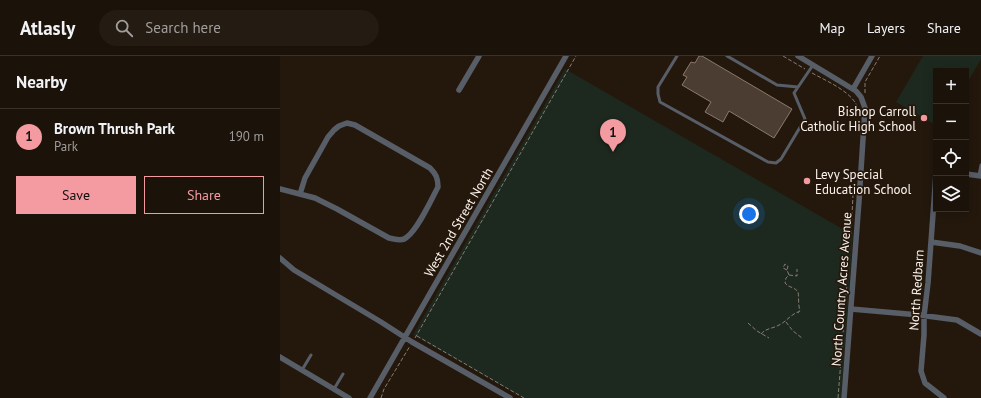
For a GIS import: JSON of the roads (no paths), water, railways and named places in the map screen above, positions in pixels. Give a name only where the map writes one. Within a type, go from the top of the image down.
[{"type":"street","points":[[459,90],[479,56]]},
{"type":"street","name":"West 2nd Street North","points":[[370,398],[566,56]]},
{"type":"street","points":[[798,56],[853,89],[872,56]]},
{"type":"street","name":"North Country Acres Avenue","points":[[844,398],[865,115],[864,103],[853,89]]},
{"type":"street","points":[[280,190],[315,198],[389,238],[398,240],[406,238],[414,229],[438,187],[438,180],[436,174],[430,168],[354,125],[347,123],[339,126],[328,137],[305,178],[300,194]]},
{"type":"street","points":[[969,174],[980,175]]},
{"type":"street","name":"North Redbarn","points":[[936,176],[921,371],[925,383],[944,398]]},
{"type":"street","points":[[931,242],[960,246],[981,253]]},
{"type":"street","points":[[280,258],[294,270],[412,342],[510,398]]},
{"type":"street","points":[[851,310],[957,320],[981,334]]},
{"type":"street","points":[[280,357],[350,398]]},
{"type":"lane","points":[[677,56],[658,87],[660,102],[768,162],[776,163],[781,159],[805,119],[794,93],[813,65]]},
{"type":"lane","points":[[727,56],[777,85],[798,87]]},
{"type":"lane","points":[[980,175],[981,165]]},
{"type":"lane","points":[[302,370],[311,355]]},
{"type":"lane","points":[[334,389],[343,374]]},
{"type":"place","name":"Bishop Carroll Catholic High School","points":[[924,118]]},
{"type":"place","name":"Brown Thrush Park","points":[[613,152]]},
{"type":"place","name":"Levy Special Education School","points":[[807,181]]}]
